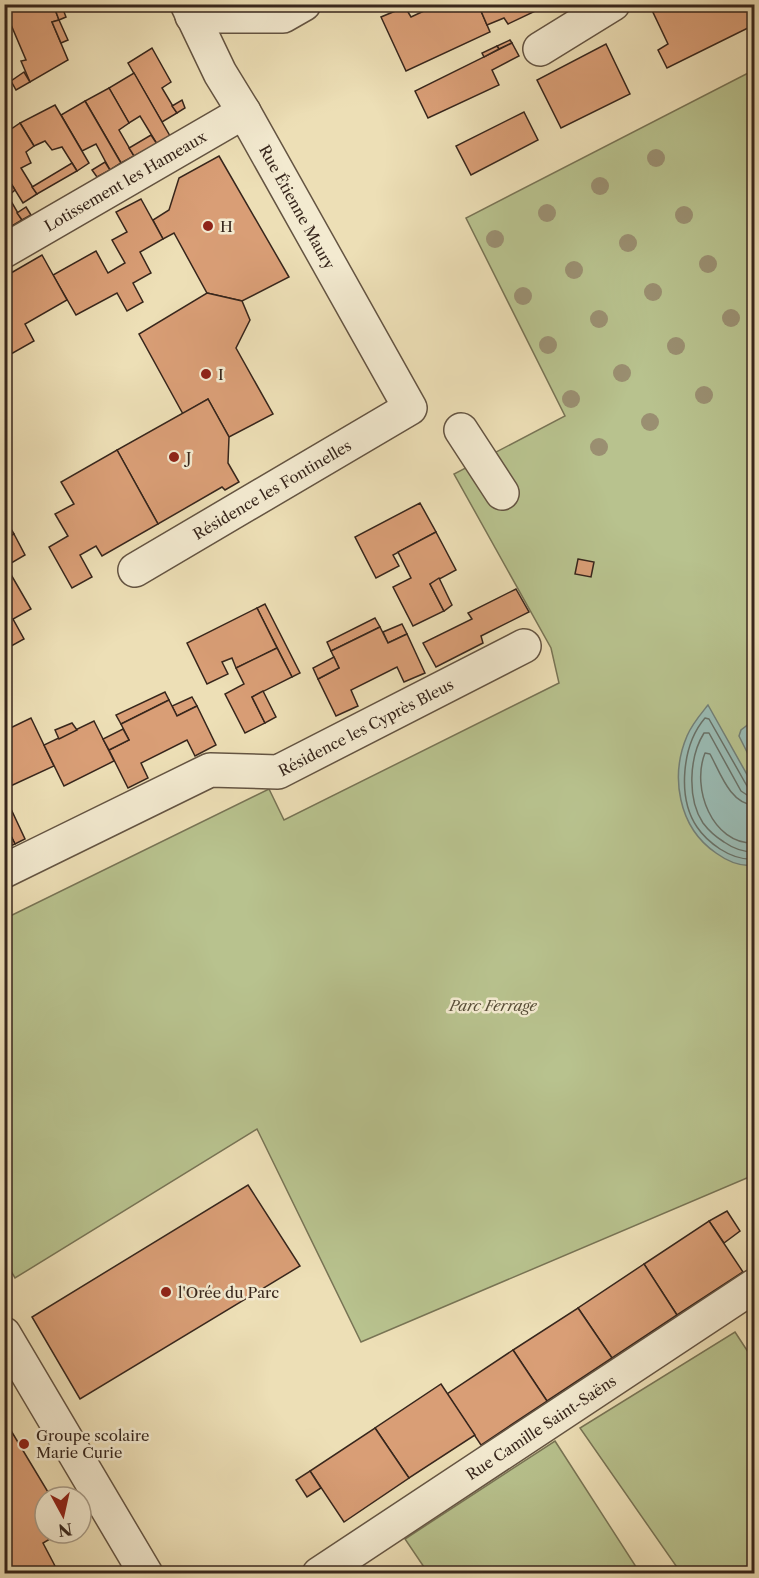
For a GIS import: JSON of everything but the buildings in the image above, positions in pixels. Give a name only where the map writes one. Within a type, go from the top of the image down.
[{"type":"street","points":[[189,10],[284,16],[303,4]]},
{"type":"street","points":[[540,49],[613,4]]},
{"type":"street","name":"Rue Étienne Maury","points":[[189,10],[220,73],[410,408]]},
{"type":"street","name":"Lotissement les Hameaux","points":[[4,251],[244,112]]},
{"type":"street","name":"Résidence les Fontinelles","points":[[135,570],[410,408]]},
{"type":"street","points":[[461,430],[502,493]]},
{"type":"street","name":"Résidence les Cyprès Bleus","points":[[4,871],[210,770],[278,772],[525,646]]},
{"type":"street","name":"Rue Camille Saint-Saëns","points":[[336,1569],[754,1286]]},
{"type":"street","points":[[4,1334],[146,1574]]},
{"type":"green space","name":"Parc Ferrage","points":[[754,70],[754,1175],[361,1342],[257,1129],[15,1278],[4,1259],[4,919],[269,789],[284,820],[559,683],[551,648],[454,474],[565,416],[466,218]]},
{"type":"green space","points":[[735,1332],[754,1361],[754,1573],[681,1573],[580,1428]]},
{"type":"green space","points":[[555,1441],[640,1573],[428,1573],[405,1539]]},
{"type":"water","points":[[708,705],[754,787],[754,865],[729,861],[703,842],[693,829],[681,800],[679,768],[682,751],[691,728]]},
{"type":"water","points":[[754,720],[754,766],[739,736],[741,730]]},
{"type":"place","name":"H","points":[[208,226]]},
{"type":"place","name":"I","points":[[206,374]]},
{"type":"place","name":"J","points":[[174,457]]},
{"type":"place","name":"l'Orée du Parc","points":[[166,1292]]},
{"type":"place","name":"Groupe scolaire Marie Curie","points":[[24,1444]]}]
